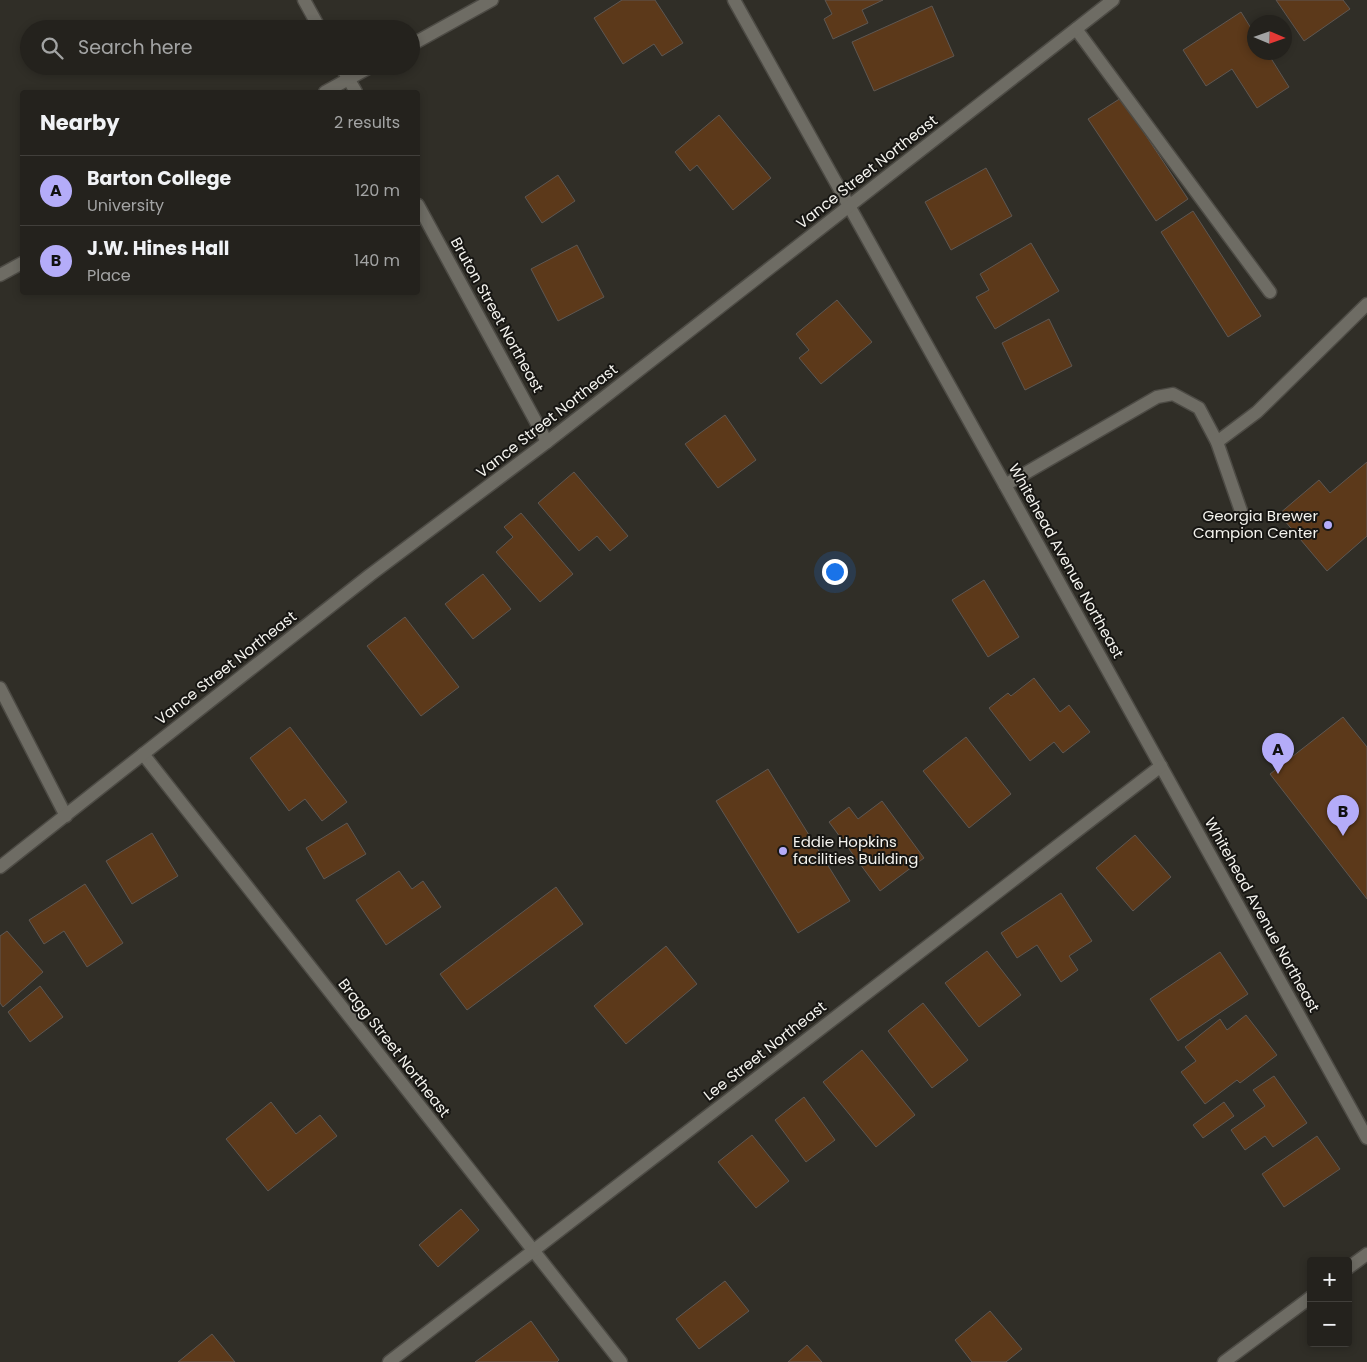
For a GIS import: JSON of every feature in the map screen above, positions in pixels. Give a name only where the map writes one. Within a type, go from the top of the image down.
[{"type":"street","points":[[304,0],[315,20]]},
{"type":"street","points":[[420,40],[492,0]]},
{"type":"street","name":"Whitehead Avenue Northeast","points":[[734,0],[1367,1138]]},
{"type":"street","name":"Vance Street Northeast","points":[[0,867],[370,576],[548,442],[1113,0]]},
{"type":"street","points":[[1076,29],[1270,292]]},
{"type":"street","points":[[346,75],[355,90]]},
{"type":"street","points":[[329,90],[357,75]]},
{"type":"street","name":"Bruton Street Northeast","points":[[420,209],[548,442]]},
{"type":"street","points":[[0,275],[20,263]]},
{"type":"street","points":[[1217,442],[1257,412],[1367,304]]},
{"type":"street","points":[[1005,486],[1157,397],[1173,394],[1199,408],[1217,442],[1241,511]]},
{"type":"street","points":[[0,688],[66,816]]},
{"type":"street","name":"Bragg Street Northeast","points":[[142,754],[621,1362]]},
{"type":"street","name":"Lee Street Northeast","points":[[389,1362],[1161,766]]},
{"type":"street","points":[[1352,1265],[1367,1254]]},
{"type":"street","points":[[1224,1362],[1307,1300]]},
{"type":"building","points":[[622,0],[655,0],[683,43],[662,56],[654,44],[623,64],[594,18]]},
{"type":"building","points":[[825,0],[883,0],[862,10],[868,23],[833,39],[824,19],[832,14]]},
{"type":"building","points":[[1276,0],[1343,0],[1350,9],[1304,41],[1292,23],[1292,15],[1286,15]]},
{"type":"building","points":[[932,6],[954,56],[874,91],[852,42]]},
{"type":"building","points":[[1241,12],[1247,22],[1247,60],[1272,60],[1289,87],[1257,108],[1232,69],[1206,86],[1183,50]]},
{"type":"building","points":[[1121,98],[1188,199],[1156,221],[1088,119]]},
{"type":"building","points":[[719,115],[771,178],[733,210],[697,165],[690,171],[675,152]]},
{"type":"building","points":[[986,168],[1012,216],[951,250],[925,202]]},
{"type":"building","points":[[558,175],[575,201],[542,223],[525,197]]},
{"type":"building","points":[[1193,211],[1261,316],[1228,337],[1161,232]]},
{"type":"building","points":[[1031,243],[1059,291],[995,329],[976,297],[989,290],[980,274]]},
{"type":"building","points":[[577,245],[604,297],[558,321],[531,269]]},
{"type":"building","points":[[837,300],[872,342],[821,384],[799,358],[809,350],[796,334]]},
{"type":"building","points":[[1049,319],[1072,366],[1025,390],[1002,343]]},
{"type":"building","points":[[725,415],[756,460],[718,488],[685,444]]},
{"type":"building","name":"Georgia Brewer Campion Center","points":[[1367,462],[1367,536],[1327,571],[1279,514],[1319,480],[1330,493]]},
{"type":"building","points":[[574,472],[628,536],[610,551],[597,536],[579,551],[538,503]]},
{"type":"building","points":[[521,513],[573,574],[540,602],[496,552],[513,537],[504,527]]},
{"type":"building","points":[[483,574],[511,609],[473,639],[445,604]]},
{"type":"building","points":[[984,580],[1019,637],[988,657],[952,600]]},
{"type":"building","points":[[405,617],[459,687],[421,716],[367,646]]},
{"type":"building","points":[[1034,678],[1060,712],[1069,705],[1090,732],[1063,753],[1054,742],[1030,761],[989,708],[1008,693],[1011,696]]},
{"type":"building","points":[[1343,717],[1367,747],[1367,899],[1270,774]]},
{"type":"building","points":[[290,727],[347,802],[322,821],[305,799],[289,811],[250,758]]},
{"type":"building","points":[[966,737],[1011,794],[969,828],[923,771]]},
{"type":"building","name":"Eddie Hopkins facilities Building","points":[[768,769],[850,901],[798,933],[716,801]]},
{"type":"building","points":[[882,801],[924,858],[880,891],[829,822],[849,807],[858,819]]},
{"type":"building","points":[[347,823],[366,854],[324,879],[306,848]]},
{"type":"building","points":[[152,833],[178,876],[132,904],[106,861]]},
{"type":"building","points":[[1135,835],[1171,877],[1133,911],[1096,868]]},
{"type":"building","points":[[399,871],[412,889],[423,881],[441,907],[386,945],[356,900]]},
{"type":"building","points":[[85,884],[123,943],[87,967],[64,931],[44,944],[29,920]]},
{"type":"building","points":[[556,887],[583,924],[467,1010],[440,974]]},
{"type":"building","points":[[1061,893],[1092,941],[1069,956],[1078,970],[1061,982],[1037,945],[1017,958],[1001,933]]},
{"type":"building","points":[[7,931],[43,972],[3,1007],[0,1003],[0,936]]},
{"type":"building","points":[[666,946],[697,984],[626,1044],[594,1006]]},
{"type":"building","points":[[987,951],[1021,995],[979,1027],[945,983]]},
{"type":"building","points":[[1220,952],[1248,994],[1178,1041],[1150,999]]},
{"type":"building","points":[[40,986],[63,1017],[30,1042],[8,1012]]},
{"type":"building","points":[[923,1003],[968,1060],[932,1088],[888,1031]]},
{"type":"building","points":[[1246,1015],[1277,1055],[1240,1083],[1237,1080],[1205,1104],[1181,1072],[1196,1061],[1185,1047],[1220,1019],[1227,1030]]},
{"type":"building","points":[[862,1050],[915,1115],[876,1147],[823,1082]]},
{"type":"building","points":[[1274,1076],[1307,1123],[1273,1147],[1265,1136],[1245,1150],[1231,1130],[1265,1106],[1253,1090]]},
{"type":"building","points":[[804,1097],[835,1140],[806,1162],[775,1120]]},
{"type":"building","points":[[271,1102],[296,1134],[320,1115],[337,1136],[268,1191],[226,1139]]},
{"type":"building","points":[[1224,1102],[1234,1116],[1203,1138],[1193,1125]]},
{"type":"building","points":[[752,1135],[789,1181],[756,1208],[718,1162]]},
{"type":"building","points":[[1317,1136],[1340,1169],[1284,1207],[1262,1174]]},
{"type":"building","points":[[461,1209],[479,1230],[438,1267],[419,1245]]},
{"type":"building","points":[[725,1281],[749,1311],[699,1349],[676,1319]]},
{"type":"building","points":[[990,1311],[1022,1349],[1006,1362],[972,1362],[955,1340]]},
{"type":"building","points":[[531,1321],[559,1360],[557,1362],[475,1362]]},
{"type":"building","points":[[212,1334],[235,1362],[178,1362]]},
{"type":"building","points":[[807,1345],[822,1362],[788,1362]]},
{"type":"place","name":"Georgia Brewer Campion Center","points":[[1328,525]]},
{"type":"place","name":"Barton College","points":[[1278,774]]},
{"type":"place","name":"J.W. Hines Hall","points":[[1343,836]]},
{"type":"place","name":"Eddie Hopkins facilities Building","points":[[783,851]]}]
